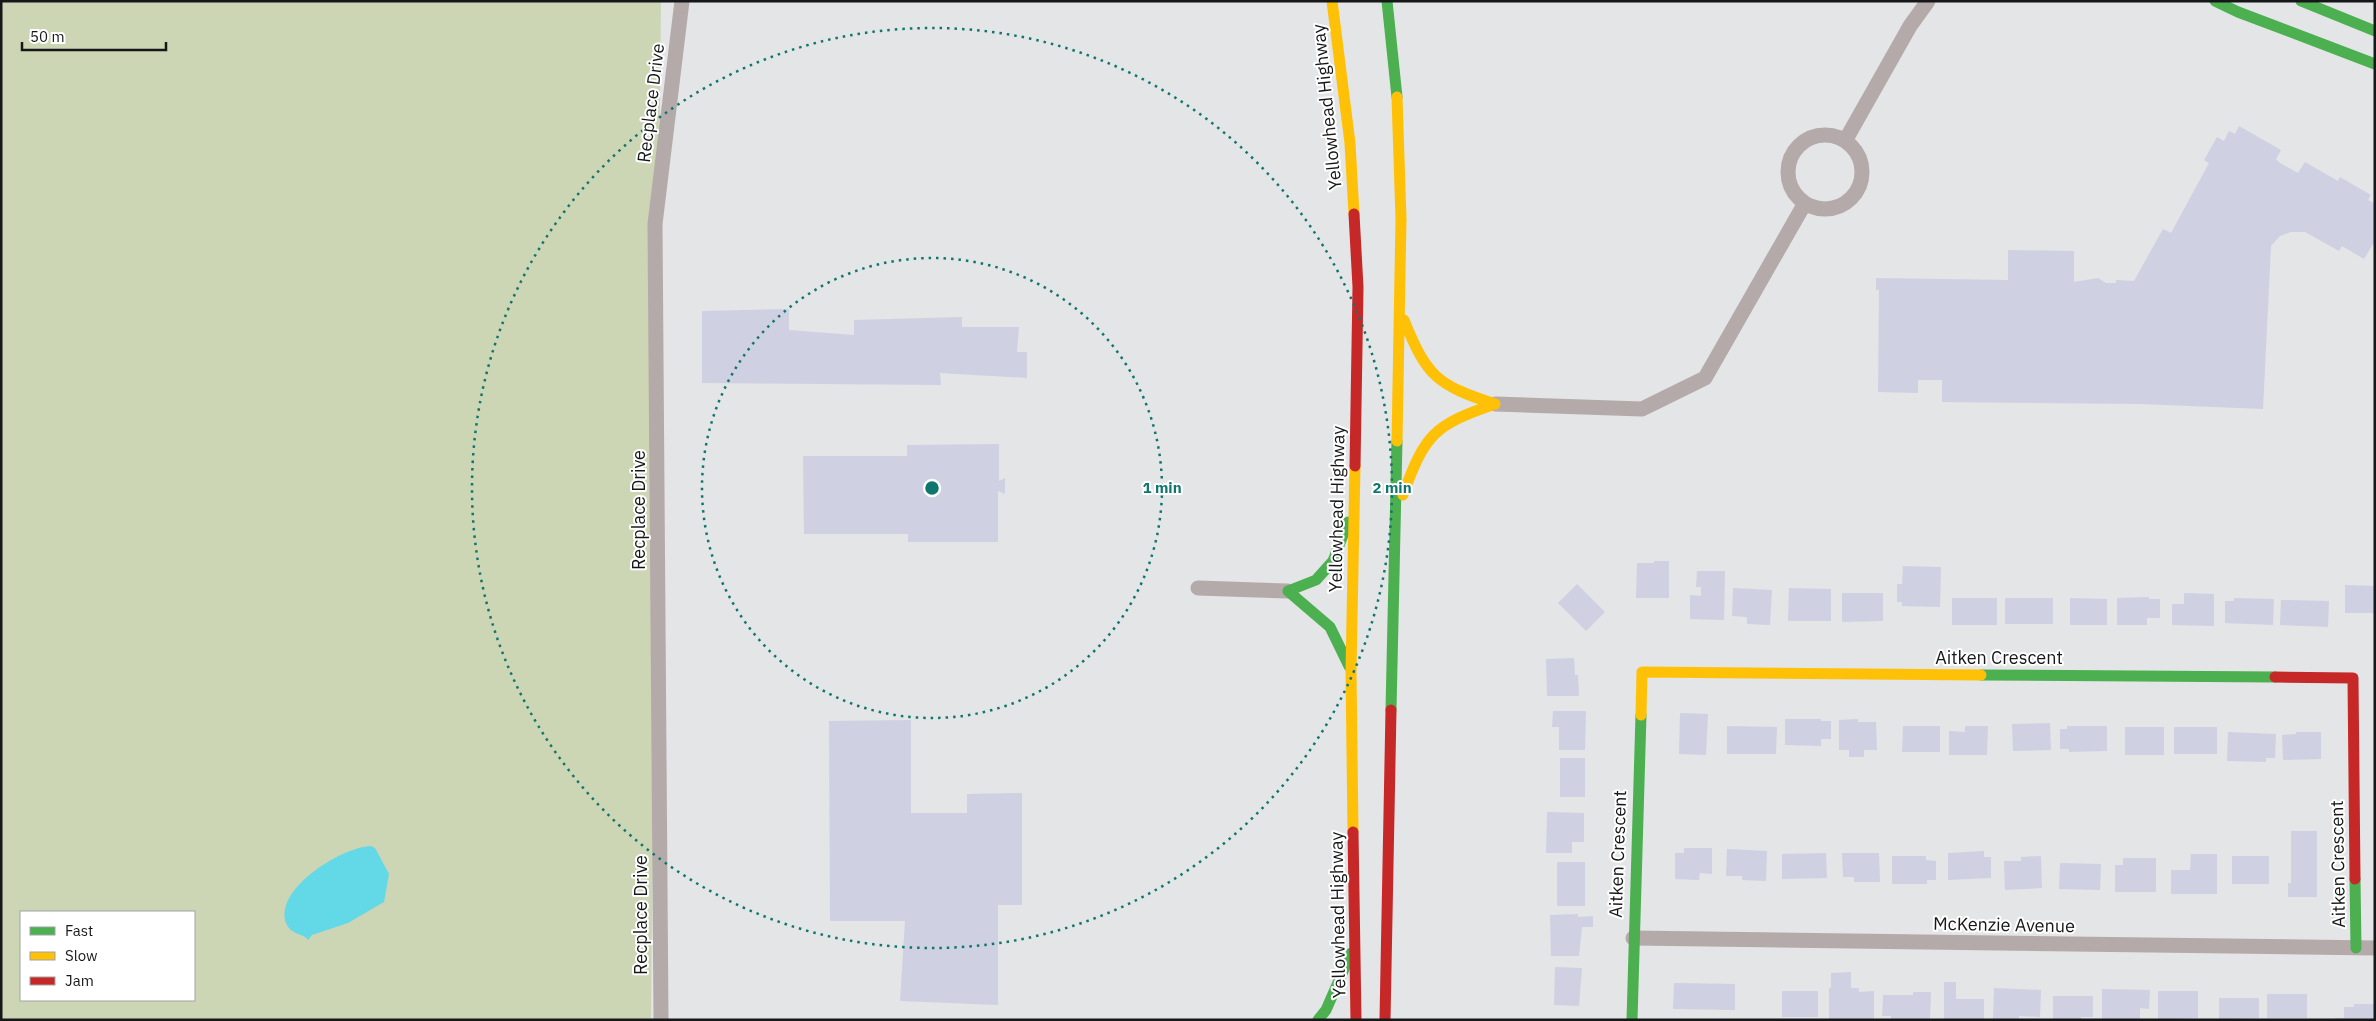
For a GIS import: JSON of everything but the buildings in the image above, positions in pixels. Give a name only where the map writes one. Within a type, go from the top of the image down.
[{"type":"main road","name":"Yellowhead Highway","points":[[1332,1],[1350,143],[1356,222],[1358,287],[1351,670],[1357,940],[1356,1020]]},
{"type":"main road","points":[[1385,1020],[1396,513],[1401,159],[1387,1]]},
{"type":"main road","points":[[2214,1],[2375,64]]},
{"type":"main road","points":[[2301,1],[2375,31]]},
{"type":"main road","points":[[1398,306],[1416,353],[1438,383],[1455,391],[1495,404]]},
{"type":"main road","points":[[1396,513],[1415,461],[1436,428],[1455,418],[1495,404]]},
{"type":"main road","points":[[1351,670],[1330,626],[1288,591],[1316,580],[1333,561],[1355,502]]},
{"type":"main road","name":"Aitken Crescent","points":[[1633,938],[1642,672],[2353,678],[2356,948]]},
{"type":"main road","points":[[1632,1020],[1633,938]]},
{"type":"main road","points":[[1318,1020],[1326,1010],[1338,987],[1357,940]]},
{"type":"street","name":"Recplace Drive","points":[[661,1020],[655,224],[682,1]]},
{"type":"street","points":[[1845,141],[1910,26],[1928,1]]},
{"type":"street","points":[[1827,135],[1845,141],[1856,152],[1861,163],[1862,176],[1858,192],[1842,204],[1832,208],[1820,209],[1806,203],[1792,190],[1788,178],[1788,167],[1792,156],[1798,147],[1816,136],[1827,135]]},
{"type":"street","points":[[1495,404],[1642,410],[1705,378],[1806,203]]},
{"type":"street","points":[[1198,588],[1288,591]]},
{"type":"street","name":"McKenzie Avenue","points":[[1633,938],[2375,948]]},
{"type":"green space","points":[[1,1],[661,1],[651,1020],[1,1020]]},
{"type":"water","points":[[371,846],[375,848],[389,874],[384,902],[348,923],[312,935],[308,940],[289,928],[285,912],[289,898],[299,885],[327,862],[358,848]]},
{"type":"traffic: fast","points":[[1387,1],[1397,97]]},
{"type":"traffic: fast","points":[[2215,1],[2238,12],[2375,64]]},
{"type":"traffic: fast","points":[[2301,1],[2375,31]]},
{"type":"traffic: fast","points":[[1391,710],[1397,441]]},
{"type":"traffic: fast","points":[[1288,591],[1316,580],[1333,561],[1348,522]]},
{"type":"traffic: fast","points":[[1288,591],[1330,627],[1349,666]]},
{"type":"traffic: fast","points":[[1981,675],[2275,677]]},
{"type":"traffic: fast","points":[[1632,1020],[1641,715]]},
{"type":"traffic: fast","points":[[2355,879],[2356,948]]},
{"type":"traffic: fast","points":[[1318,1020],[1326,1010],[1351,953]]},
{"type":"traffic: slow","points":[[1332,1],[1350,143],[1354,214]]},
{"type":"traffic: slow","points":[[1397,97],[1401,219],[1397,441]]},
{"type":"traffic: slow","points":[[1404,320],[1420,354],[1436,376],[1460,391],[1495,404]]},
{"type":"traffic: slow","points":[[1403,495],[1418,458],[1434,434],[1458,418],[1495,404]]},
{"type":"traffic: slow","points":[[1353,832],[1351,670],[1355,466]]},
{"type":"traffic: slow","points":[[1641,715],[1642,672],[1981,675]]},
{"type":"traffic: jam","points":[[1354,214],[1358,287],[1355,466]]},
{"type":"traffic: jam","points":[[2275,677],[2353,678],[2355,879]]},
{"type":"traffic: jam","points":[[1385,1020],[1391,710]]},
{"type":"traffic: jam","points":[[1353,832],[1356,1020]]}]
